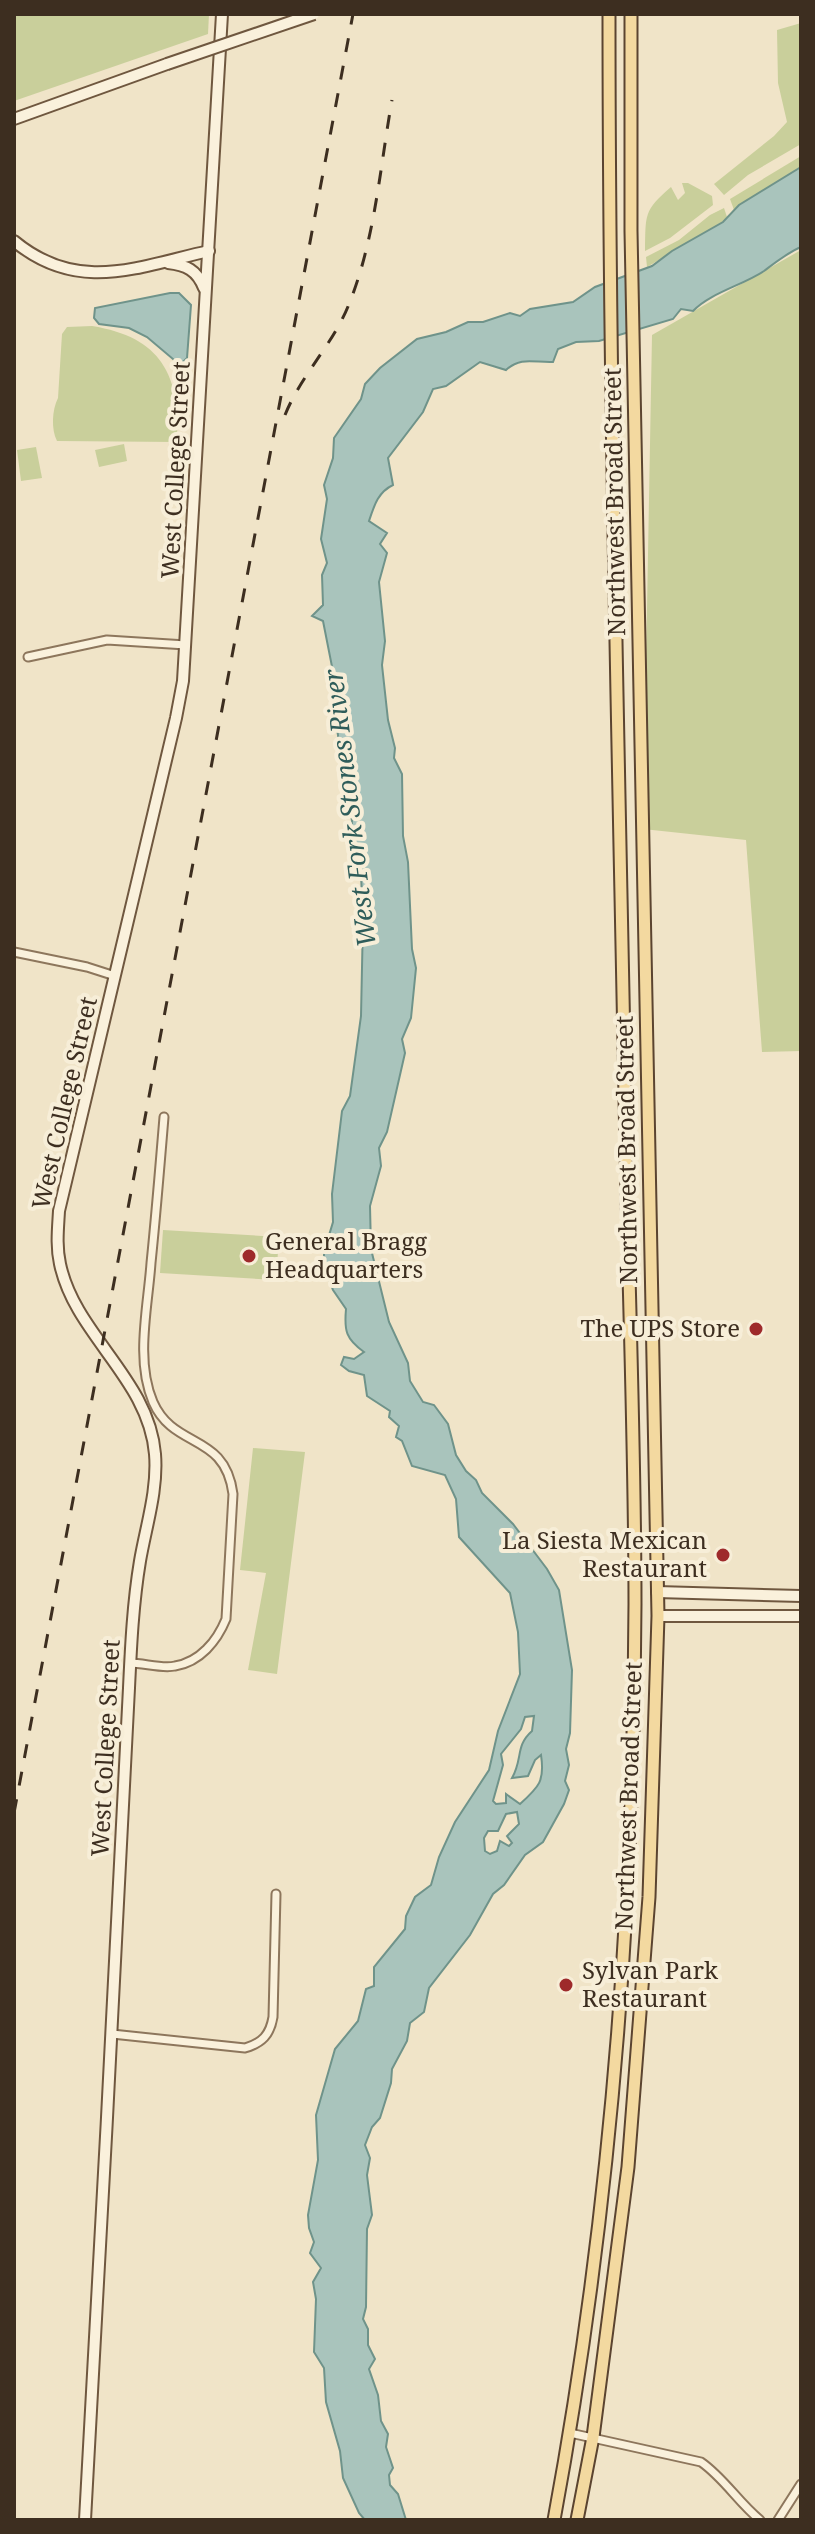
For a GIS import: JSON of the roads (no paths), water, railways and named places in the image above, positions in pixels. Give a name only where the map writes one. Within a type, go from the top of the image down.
[{"type":"main road","name":"Northwest Broad Street","points":[[554,2520],[593,2270],[616,2070],[627,1896],[635,1604],[611,370],[609,14]]},
{"type":"main road","name":"Northwest Broad Street","points":[[577,2520],[593,2437],[616,2272],[637,2071],[649,1897],[658,1616],[631,231],[631,14]]},
{"type":"main road","points":[[618,703],[641,703]]},
{"type":"main road","points":[[620,830],[643,829]]},
{"type":"main road","points":[[626,1145],[649,1145]]},
{"type":"main road","points":[[628,1262],[651,1263]]},
{"type":"main road","points":[[630,1351],[653,1351]]},
{"type":"main road","points":[[635,1604],[657,1592]]},
{"type":"main road","points":[[635,1604],[658,1616]]},
{"type":"main road","points":[[627,1896],[649,1897]]},
{"type":"main road","points":[[616,2070],[637,2071]]},
{"type":"main road","points":[[593,2270],[616,2272]]},
{"type":"main road","points":[[584,2335],[607,2339]]},
{"type":"street","name":"West College Street","points":[[85,2520],[134,1598],[155,1481],[155,1454],[150,1427],[140,1402],[67,1288],[56,1243],[59,1211],[176,718],[186,645],[222,14]]},
{"type":"street","points":[[14,119],[314,14]]},
{"type":"street","points":[[14,241],[30,254],[63,269],[99,274],[209,251]]},
{"type":"street","points":[[158,262],[181,265],[194,271],[206,293]]},
{"type":"street","points":[[28,657],[107,640],[186,645]]},
{"type":"street","points":[[14,952],[115,976]]},
{"type":"street","points":[[130,1663],[174,1667],[195,1659],[217,1639],[226,1619],[233,1494],[231,1476],[209,1447],[173,1430],[160,1416],[152,1399],[144,1352],[164,1117]]},
{"type":"street","points":[[657,1592],[801,1596]]},
{"type":"street","points":[[658,1616],[801,1616]]},
{"type":"street","points":[[112,2034],[245,2048],[257,2045],[271,2029],[273,2017],[276,1894]]},
{"type":"street","points":[[570,2433],[701,2462],[717,2473],[748,2511],[760,2520]]},
{"type":"street","points":[[778,2520],[801,2484]]},
{"type":"water","name":"West Fork Stones River","points":[[801,167],[801,247],[756,276],[708,299],[693,311],[681,309],[673,319],[599,341],[576,342],[558,349],[553,362],[517,363],[506,370],[480,362],[446,386],[433,389],[423,412],[388,458],[393,485],[380,496],[369,521],[387,533],[380,544],[387,553],[379,582],[385,641],[382,665],[394,758],[402,774],[403,836],[408,862],[412,949],[416,968],[411,1018],[402,1039],[405,1053],[387,1132],[379,1148],[381,1166],[370,1206],[371,1249],[389,1322],[408,1363],[410,1381],[423,1402],[434,1405],[448,1424],[456,1455],[466,1471],[476,1480],[482,1493],[513,1524],[559,1590],[572,1670],[570,1733],[566,1749],[569,1765],[565,1781],[569,1790],[564,1804],[543,1842],[525,1855],[504,1885],[493,1894],[470,1935],[429,1988],[424,2012],[410,2023],[407,2041],[392,2069],[380,2118],[372,2127],[365,2145],[370,2158],[367,2175],[372,2215],[367,2229],[366,2307],[363,2319],[368,2329],[368,2345],[375,2359],[369,2369],[378,2395],[381,2421],[388,2434],[386,2447],[393,2468],[389,2475],[390,2485],[398,2494],[406,2520],[365,2520],[343,2478],[340,2451],[326,2402],[324,2368],[314,2352],[316,2299],[313,2282],[321,2268],[310,2253],[314,2242],[308,2215],[318,2160],[316,2115],[335,2049],[358,2021],[366,1989],[374,1986],[374,1967],[405,1929],[406,1916],[415,1897],[431,1885],[439,1857],[455,1822],[489,1770],[498,1731],[520,1674],[518,1632],[510,1593],[459,1537],[456,1499],[445,1475],[412,1466],[402,1441],[396,1437],[399,1426],[389,1417],[390,1411],[367,1396],[364,1375],[341,1365],[344,1357],[354,1359],[364,1352],[348,1334],[346,1309],[333,1290],[324,1266],[324,1252],[333,1222],[332,1194],[342,1111],[350,1096],[361,1016],[363,919],[361,875],[351,835],[352,821],[336,723],[339,702],[323,621],[312,616],[323,605],[322,575],[327,563],[321,539],[327,499],[324,485],[333,458],[334,438],[361,399],[365,384],[417,339],[446,332],[468,322],[483,322],[510,313],[520,316],[530,309],[573,302],[595,287],[652,266],[723,222],[739,205]],"holes":[[[534,1716],[532,1731],[523,1742],[512,1778],[528,1776],[535,1760],[541,1755],[539,1783],[520,1804],[506,1794],[506,1803],[496,1804],[493,1801],[503,1765],[501,1754],[521,1729],[525,1717]],[[517,1812],[519,1824],[507,1836],[512,1843],[509,1846],[500,1841],[497,1851],[490,1854],[485,1851],[484,1838],[488,1831],[498,1831],[506,1814]]]},
{"type":"water","points":[[179,293],[191,305],[187,358],[180,365],[147,337],[129,328],[99,324],[94,318],[95,308]]},
{"type":"railway","points":[[14,1813],[353,14]]},
{"type":"railway","points":[[285,415],[343,318],[358,280],[376,203],[392,100]]},
{"type":"place","name":"General Bragg Headquarters","points":[[249,1256]]},
{"type":"place","name":"The UPS Store","points":[[756,1329]]},
{"type":"place","name":"La Siesta Mexican Restaurant","points":[[723,1555]]},
{"type":"place","name":"Sylvan Park Restaurant","points":[[566,1985]]}]
